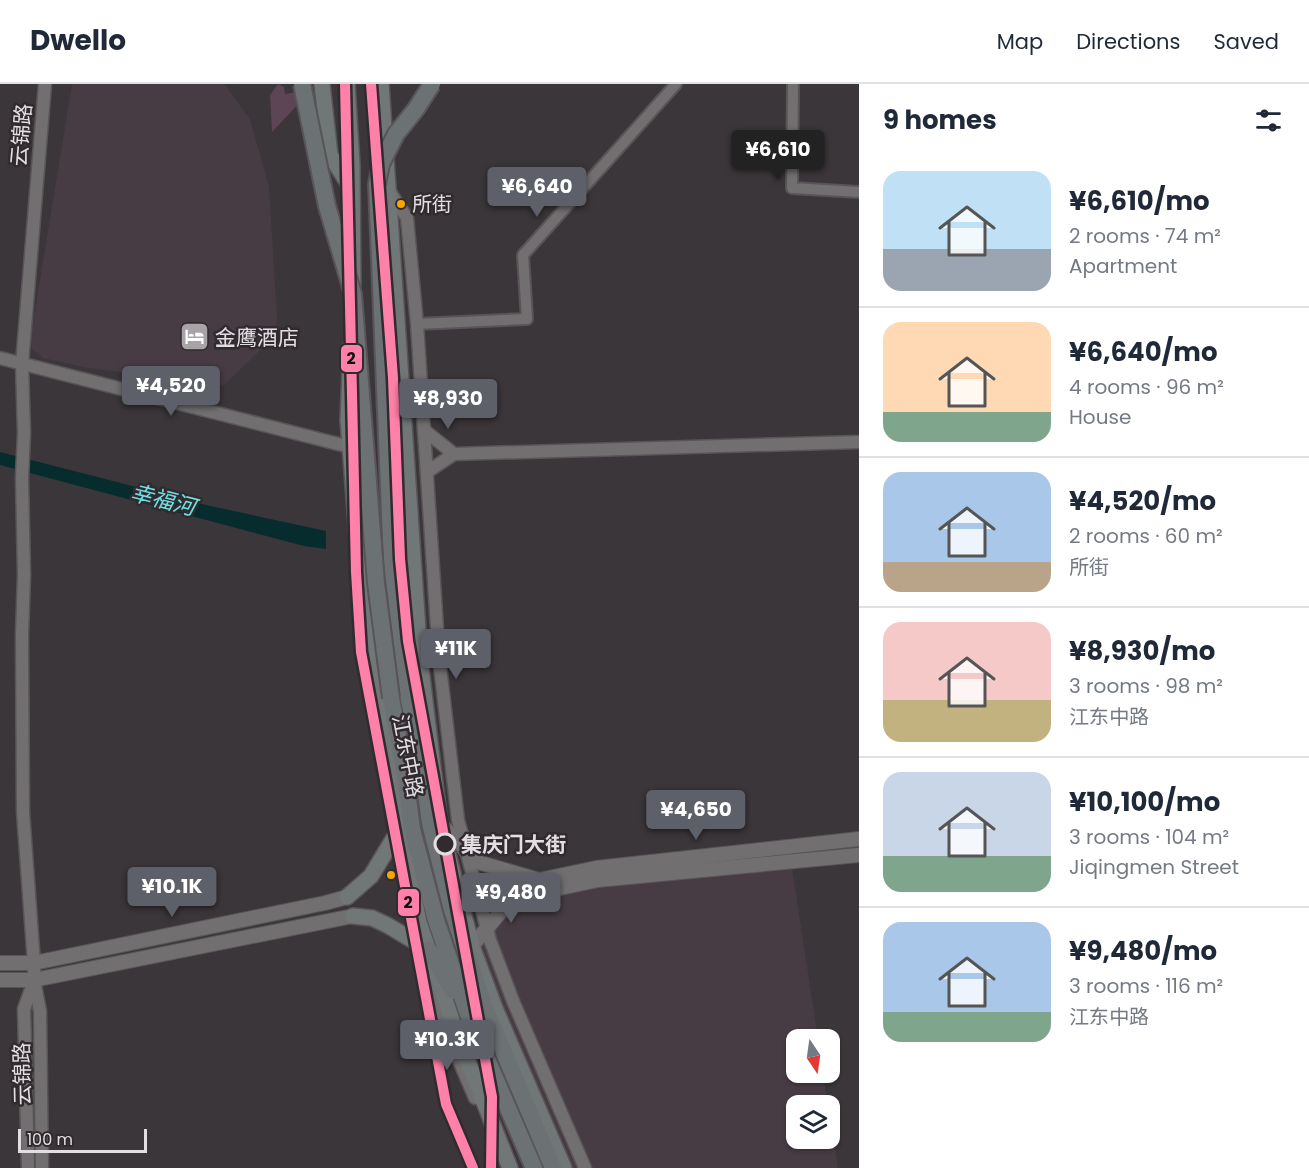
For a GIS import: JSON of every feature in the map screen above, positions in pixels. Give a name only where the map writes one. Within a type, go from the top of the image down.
[{"type":"highway","points":[[302,84],[327,206],[353,294],[376,583],[390,698],[404,768],[412,829],[436,920],[470,1020],[534,1168]]},
{"type":"highway","points":[[432,84],[396,134],[381,164],[392,564],[410,700],[430,823],[452,910],[488,1015],[553,1168]]},
{"type":"highway","points":[[472,946],[488,1015]]},
{"type":"highway","points":[[425,956],[470,1020]]},
{"type":"main road","points":[[322,84],[330,155],[352,190]]},
{"type":"main road","name":"江东中路","points":[[347,84],[354,272],[348,420],[369,662],[425,956],[510,1168]]},
{"type":"main road","name":"江东中路","points":[[381,84],[383,187],[420,660],[440,824],[472,946],[495,1008],[564,1168]]},
{"type":"main road","points":[[440,824],[474,861],[540,886],[859,855]]},
{"type":"main road","points":[[0,963],[34,963],[346,897],[371,876],[400,828]]},
{"type":"main road","points":[[472,946],[504,908],[540,886],[596,868],[859,840]]},
{"type":"main road","points":[[0,980],[34,980],[353,916],[372,918],[387,925],[425,956]]},
{"type":"street","name":"云锦路","points":[[42,1168],[40,1011],[34,980],[23,812],[22,478],[24,433],[22,364],[45,84]]},
{"type":"street","points":[[417,324],[527,319],[523,255],[676,84]]},
{"type":"street","points":[[793,84],[792,188],[859,192]]},
{"type":"street","name":"江东中路","points":[[383,187],[407,218],[417,324],[439,658],[458,820],[487,928],[513,1001],[585,1168]]},
{"type":"street","points":[[0,358],[350,447]]},
{"type":"street","points":[[424,430],[454,454]]},
{"type":"street","points":[[427,472],[454,454],[859,442]]},
{"type":"street","name":"江东中路","points":[[425,956],[445,1028],[505,1168]]},
{"type":"street","name":"云锦路","points":[[28,1168],[24,1009],[34,980]]},
{"type":"shaded area","points":[[72,84],[224,84],[250,119],[269,187],[277,319],[275,336],[224,385],[88,368],[43,358],[33,350],[30,341]]},
{"type":"shaded area","points":[[278,84],[284,87],[285,94],[304,91],[306,96],[272,132],[270,95]]},
{"type":"shaded area","points":[[791,861],[816,1029],[786,1029],[786,1083],[825,1083],[826,1095],[786,1095],[786,1149],[835,1149],[838,1168],[564,1168],[472,946],[504,908],[542,892]]},
{"type":"water","name":"幸福河","points":[[0,452],[206,505],[326,531],[326,549],[304,546],[0,465]]},
{"type":"metro line","name":"2","points":[[345,84],[356,572],[361,652],[446,1104],[473,1168]]},
{"type":"metro line","name":"2","points":[[371,84],[393,378],[400,559],[408,641],[492,1097],[491,1168]]},
{"type":"place","name":"所街","points":[[401,204]]},
{"type":"place","name":"金鹰酒店","points":[[194,337]]},
{"type":"place","name":"集庆门大街","points":[[445,844]]}]
